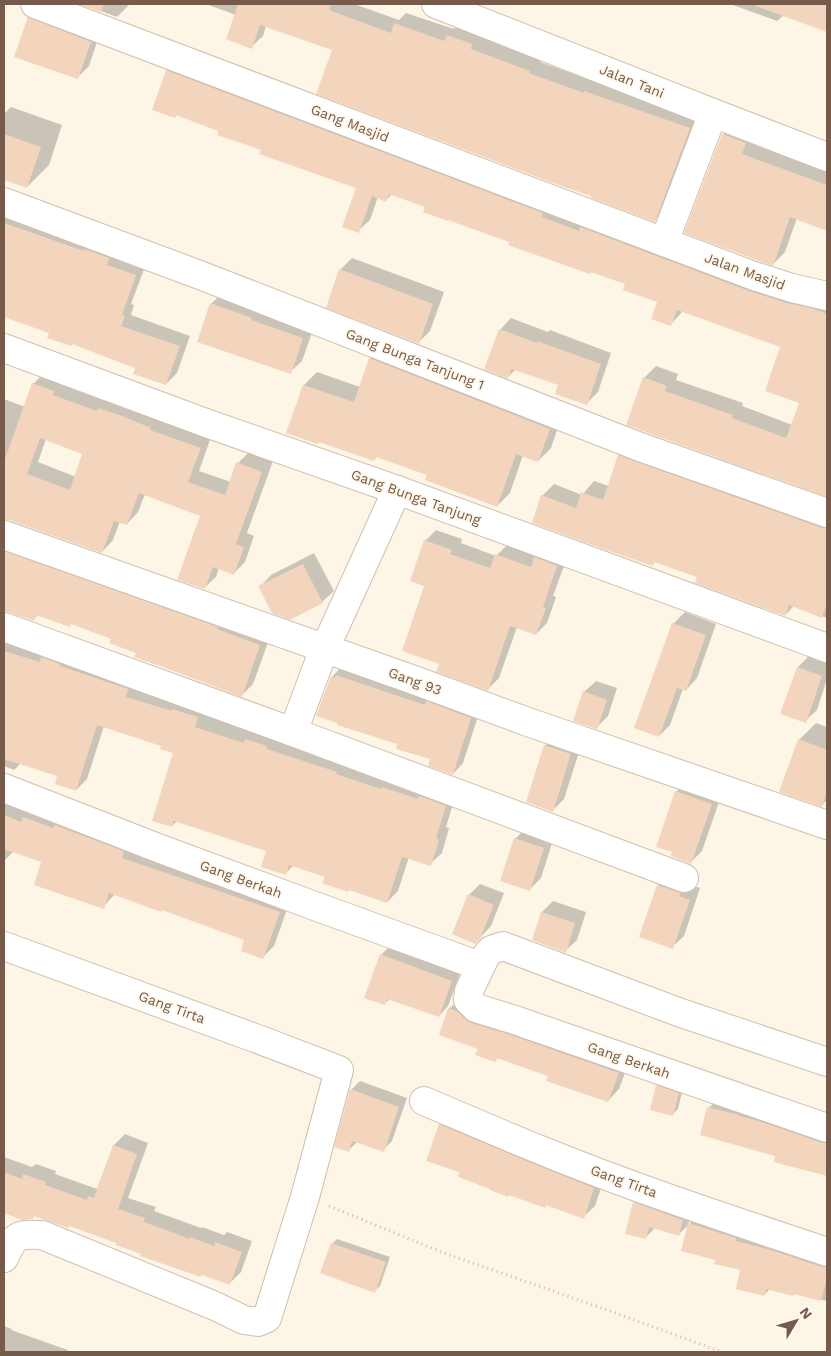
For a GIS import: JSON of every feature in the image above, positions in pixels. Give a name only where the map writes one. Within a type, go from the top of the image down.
[{"type":"street","name":"Gang Masjid","points":[[35,4],[664,242]]},
{"type":"street","name":"Jalan Tani","points":[[436,4],[827,157]]},
{"type":"street","points":[[664,242],[713,113]]},
{"type":"street","name":"Gang Bunga Tanjung 1","points":[[4,202],[205,277],[640,447],[827,513]]},
{"type":"street","name":"Jalan Masjid","points":[[664,242],[792,288],[827,296]]},
{"type":"street","name":"Gang Bunga Tanjung","points":[[4,348],[827,648]]},
{"type":"street","points":[[292,732],[324,649],[397,490]]},
{"type":"street","name":"Gang 93","points":[[4,535],[528,722],[827,825]]},
{"type":"street","points":[[4,627],[684,878]]},
{"type":"street","name":"Gang Berkah","points":[[4,788],[294,899],[480,966]]},
{"type":"street","name":"Gang Tirta","points":[[4,946],[339,1070],[305,1196]]},
{"type":"street","name":"Gang Berkah","points":[[827,1062],[681,1013],[503,946],[491,950],[485,957],[469,991],[468,1000],[476,1008],[827,1128]]},
{"type":"street","name":"Gang Tirta","points":[[424,1101],[544,1152],[827,1252]]},
{"type":"street","points":[[4,1258],[13,1241],[24,1234],[42,1235],[215,1306],[244,1320],[258,1322],[267,1318],[305,1196]]},
{"type":"path","points":[[305,1196],[444,1253],[722,1352]]},
{"type":"building","points":[[78,4],[104,4],[101,12]]},
{"type":"building","points":[[238,4],[331,4],[329,10],[391,33],[394,23],[444,41],[447,35],[472,44],[471,49],[530,71],[529,73],[690,128],[655,222],[591,198],[591,196],[316,94],[332,50],[260,25],[252,49],[226,39]]},
{"type":"building","points":[[756,4],[827,4],[827,32],[756,6]]},
{"type":"building","points":[[28,17],[91,42],[78,79],[14,57]]},
{"type":"building","points":[[166,70],[543,213],[542,217],[579,231],[580,227],[749,291],[827,314],[827,497],[626,425],[643,377],[667,386],[665,391],[733,415],[732,418],[786,438],[799,403],[765,391],[780,347],[677,310],[671,326],[651,319],[657,302],[623,290],[625,284],[591,272],[590,274],[508,245],[509,242],[423,212],[425,207],[389,194],[386,202],[372,196],[359,233],[342,227],[356,188],[259,154],[261,150],[217,135],[218,131],[176,115],[175,118],[152,110]]},
{"type":"building","points":[[4,134],[41,147],[27,188],[4,180]]},
{"type":"building","points":[[722,134],[746,143],[742,154],[827,185],[827,231],[790,217],[773,266],[684,233]]},
{"type":"building","points":[[4,223],[109,258],[107,265],[136,275],[122,315],[125,316],[121,326],[180,346],[166,385],[133,374],[135,368],[72,344],[71,346],[47,338],[49,333],[4,317]]},
{"type":"building","points":[[339,269],[433,304],[419,344],[326,308]]},
{"type":"building","points":[[210,303],[303,338],[291,374],[197,342]]},
{"type":"building","points":[[499,329],[601,364],[587,405],[555,394],[558,385],[511,369],[508,379],[484,369]]},
{"type":"building","points":[[369,358],[550,429],[538,462],[516,454],[497,507],[425,480],[427,475],[376,457],[374,461],[286,433],[303,385],[354,402]]},
{"type":"building","points":[[32,383],[54,391],[53,395],[97,411],[98,408],[122,416],[151,428],[150,430],[201,448],[188,482],[225,495],[236,462],[262,472],[236,544],[244,547],[234,575],[213,567],[205,589],[177,580],[200,516],[139,493],[127,525],[114,521],[102,553],[9,520],[4,520],[4,462]],"holes":[[[40,438],[82,454],[70,490],[27,474]]]},
{"type":"building","points":[[618,455],[822,528],[827,528],[827,603],[822,618],[789,605],[785,616],[695,583],[697,577],[654,562],[653,566],[532,523],[541,495],[576,508],[581,492],[603,500]]},
{"type":"building","points":[[424,540],[452,550],[450,554],[490,568],[495,554],[531,567],[534,557],[557,566],[543,607],[546,608],[536,635],[510,626],[488,691],[436,672],[439,664],[402,651],[424,586],[410,581]]},
{"type":"building","points":[[4,551],[218,627],[217,629],[260,645],[242,697],[134,657],[136,653],[109,643],[111,639],[71,624],[70,627],[36,615],[34,621],[4,611]]},
{"type":"building","points":[[303,564],[323,603],[290,620],[272,613],[258,586]]},
{"type":"building","points":[[672,623],[706,635],[686,691],[677,688],[659,737],[634,728]]},
{"type":"building","points":[[4,651],[40,662],[41,657],[60,664],[60,666],[128,689],[126,697],[198,717],[195,727],[244,743],[245,739],[267,746],[267,749],[381,789],[382,787],[418,799],[419,796],[446,806],[436,838],[439,840],[431,866],[402,857],[387,903],[322,883],[325,877],[289,865],[286,875],[261,867],[266,851],[174,821],[172,827],[152,821],[173,753],[160,749],[161,746],[97,725],[76,791],[55,784],[57,776],[4,759]]},
{"type":"building","points":[[797,667],[822,676],[806,723],[780,714]]},
{"type":"building","points":[[336,675],[425,705],[426,701],[471,718],[453,775],[428,766],[430,759],[396,749],[397,744],[337,725],[337,723],[316,716],[331,676],[335,678]]},
{"type":"building","points":[[583,691],[607,700],[597,729],[573,721]]},
{"type":"building","points":[[798,739],[827,750],[827,791],[822,807],[779,792]]},
{"type":"building","points":[[544,745],[571,754],[553,812],[526,802]]},
{"type":"building","points":[[675,791],[712,804],[691,864],[671,856],[672,852],[656,847]]},
{"type":"building","points":[[4,815],[21,822],[23,817],[53,828],[54,825],[124,851],[122,858],[280,912],[263,959],[241,951],[244,940],[162,910],[161,912],[109,893],[104,909],[34,885],[41,862],[4,849]]},
{"type":"building","points":[[514,838],[544,848],[530,891],[500,881]]},
{"type":"building","points":[[657,885],[681,893],[679,896],[690,900],[673,949],[639,937]]},
{"type":"building","points":[[468,894],[494,905],[480,939],[475,944],[452,934]]},
{"type":"building","points":[[541,912],[575,923],[566,953],[532,940]]},
{"type":"building","points":[[380,954],[452,981],[439,1017],[387,999],[385,1005],[364,998]]},
{"type":"building","points":[[448,1008],[458,1012],[471,1023],[619,1073],[608,1102],[546,1081],[548,1076],[497,1058],[495,1062],[475,1055],[478,1049],[439,1035]]},
{"type":"building","points":[[656,1085],[679,1093],[673,1116],[650,1110]]},
{"type":"building","points":[[350,1089],[399,1107],[384,1152],[352,1141],[349,1152],[334,1147]]},
{"type":"building","points":[[707,1107],[759,1121],[822,1143],[827,1143],[827,1176],[774,1162],[775,1156],[700,1135]]},
{"type":"building","points":[[439,1124],[594,1188],[584,1219],[546,1205],[545,1208],[509,1195],[508,1197],[458,1177],[459,1172],[426,1161]]},
{"type":"building","points":[[113,1145],[137,1154],[118,1209],[145,1218],[144,1222],[190,1239],[190,1237],[214,1246],[215,1242],[242,1252],[230,1285],[140,1256],[141,1254],[116,1245],[116,1243],[69,1226],[68,1228],[34,1216],[33,1219],[22,1220],[4,1213],[4,1172],[22,1179],[23,1174],[46,1182],[45,1185],[87,1200],[88,1196],[94,1198]]},
{"type":"building","points":[[633,1202],[683,1220],[679,1236],[649,1227],[646,1239],[625,1234]]},
{"type":"building","points":[[688,1223],[736,1238],[736,1241],[827,1267],[827,1278],[821,1301],[766,1289],[764,1296],[736,1289],[740,1270],[714,1264],[715,1260],[681,1251]]},
{"type":"building","points":[[331,1243],[386,1262],[375,1293],[320,1273]]}]
